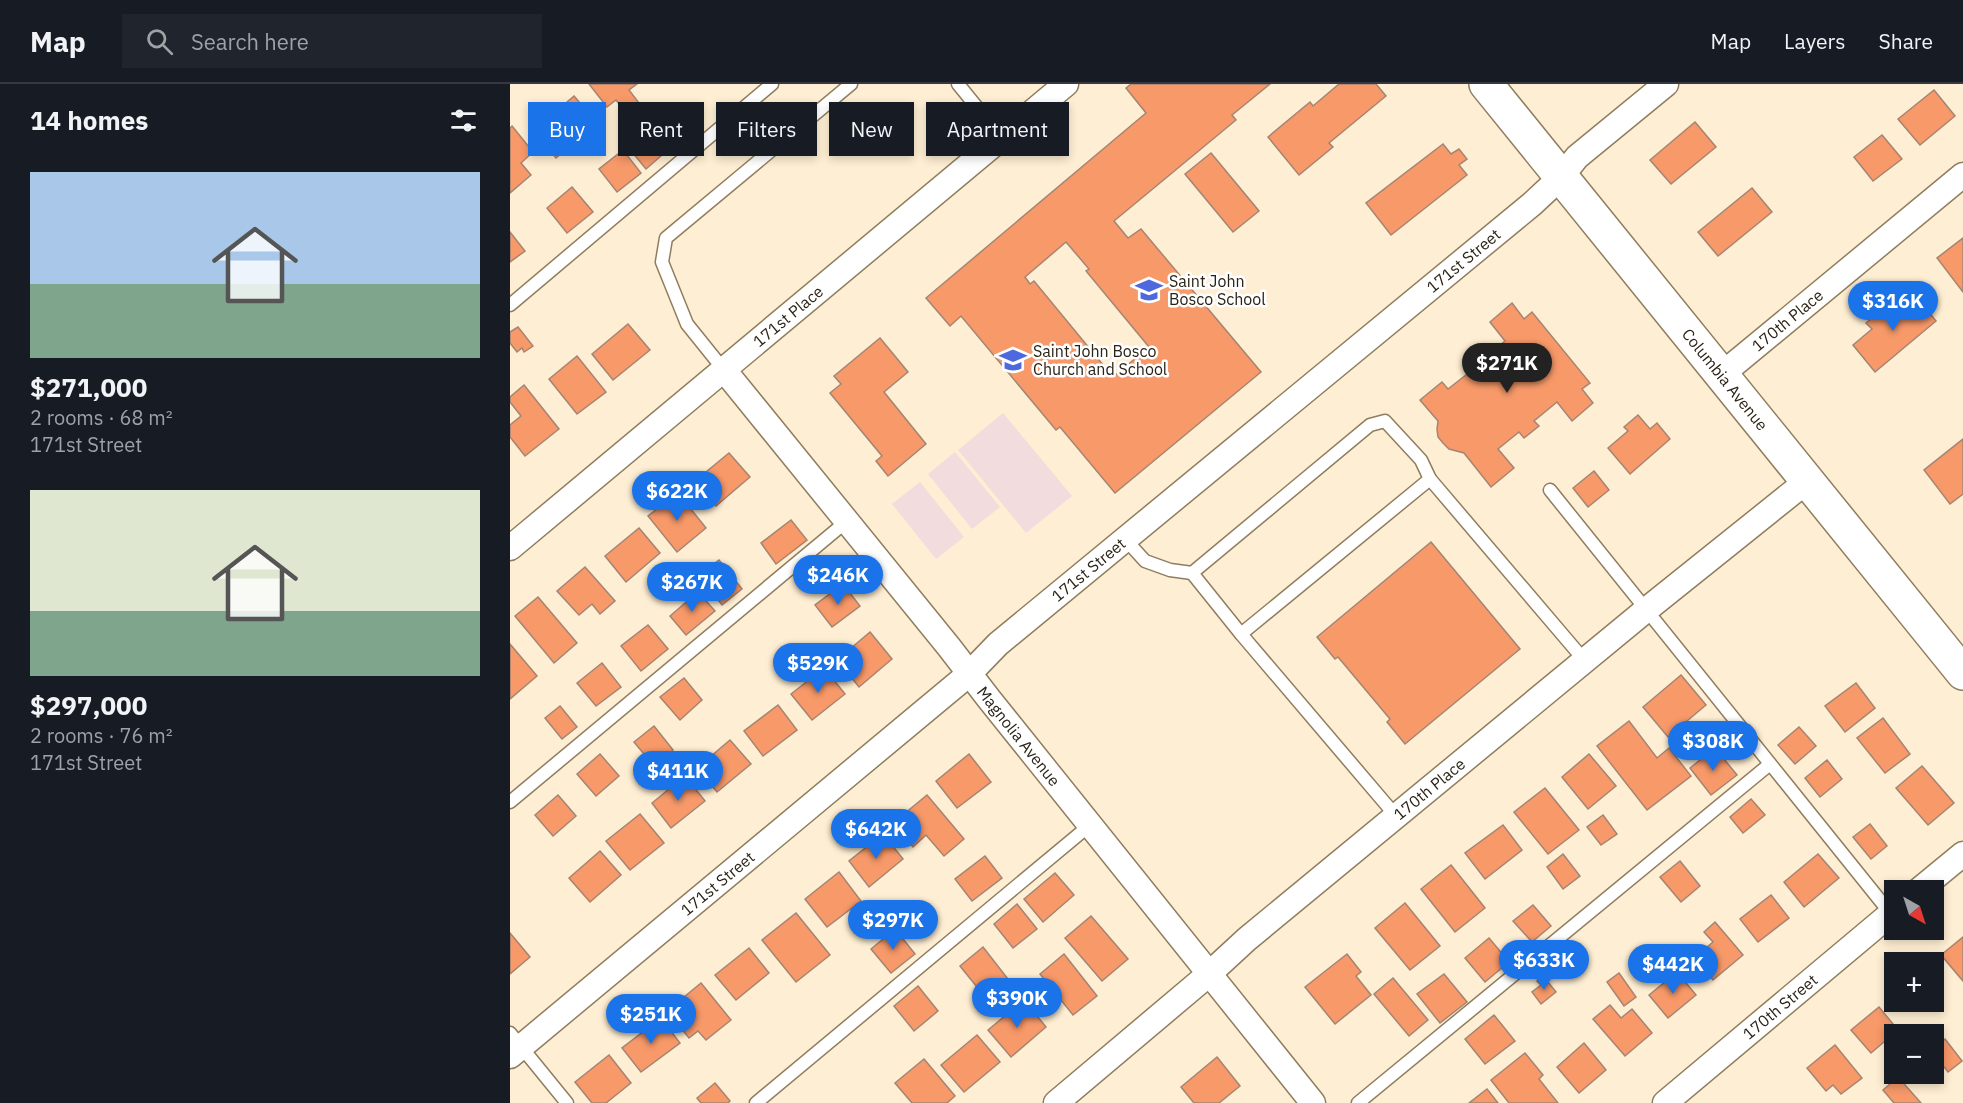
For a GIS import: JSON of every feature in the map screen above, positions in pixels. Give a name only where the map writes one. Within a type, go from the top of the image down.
[{"type":"street","name":"171st Place","points":[[1045,102],[1066,84]]},
{"type":"street","name":"Columbia Avenue","points":[[1485,84],[1963,673]]},
{"type":"street","name":"171st Street","points":[[514,1045],[969,674],[998,644],[1532,204],[1561,177],[1577,157],[1666,84]]},
{"type":"street","name":"171st Place","points":[[510,548],[980,156]]},
{"type":"street","name":"170th Place","points":[[1721,375],[1963,175]]},
{"type":"street","name":"Magnolia Avenue","points":[[724,370],[950,647],[969,674],[1313,1103]]},
{"type":"street","name":"170th Place","points":[[1056,1103],[1395,816],[1807,481]]},
{"type":"street","points":[[1931,880],[1963,854]]},
{"type":"street","name":"170th Street","points":[[1665,1103],[1884,920]]},
{"type":"lane","points":[[510,304],[772,84]]},
{"type":"lane","points":[[724,370],[687,324],[662,262],[666,238],[851,84]]},
{"type":"lane","points":[[958,84],[973,102]]},
{"type":"lane","points":[[1192,573],[1370,425],[1385,421],[1421,460],[1430,479],[1585,661]]},
{"type":"lane","points":[[1241,634],[1430,479]]},
{"type":"lane","points":[[1550,490],[1770,764],[1884,901]]},
{"type":"lane","points":[[510,802],[848,522]]},
{"type":"lane","points":[[1125,539],[1145,561],[1170,570],[1192,573],[1395,816]]},
{"type":"lane","points":[[1358,1103],[1770,764]]},
{"type":"lane","points":[[756,1103],[1090,825]]},
{"type":"lane","points":[[514,1045],[567,1103]]},
{"type":"shaded area","points":[[1003,413],[1072,496],[1026,533],[958,450]]},
{"type":"shaded area","points":[[955,452],[1000,507],[972,529],[928,474]]},
{"type":"shaded area","points":[[920,482],[964,537],[936,559],[892,504]]},
{"type":"building","points":[[589,84],[637,84],[629,90],[638,102],[618,103],[616,100],[607,107],[606,102],[603,102]]},
{"type":"building","points":[[1131,84],[1270,84],[1232,115],[1236,120],[1114,221],[1128,238],[1141,229],[1261,372],[1115,493],[1060,427],[1056,430],[961,316],[950,326],[926,298],[1146,113],[1126,88]],"holes":[[[1066,242],[1089,269],[1086,271],[1149,347],[1113,377],[1034,281],[1030,284],[1025,277]]]},
{"type":"building","points":[[1339,84],[1376,84],[1386,96],[1329,143],[1333,147],[1299,175],[1268,137],[1310,102],[1313,106]]},
{"type":"building","points":[[1934,90],[1955,116],[1920,145],[1898,119]]},
{"type":"building","points":[[574,96],[579,102],[567,102]]},
{"type":"building","points":[[1695,122],[1716,147],[1671,184],[1650,160]]},
{"type":"building","points":[[512,126],[528,146],[529,156],[521,163],[531,175],[510,193],[510,128]]},
{"type":"building","points":[[1882,135],[1902,159],[1873,181],[1854,157]]},
{"type":"building","points":[[1443,144],[1451,154],[1459,149],[1467,159],[1459,165],[1467,175],[1391,235],[1366,203]]},
{"type":"building","points":[[1211,153],[1259,211],[1233,232],[1185,174]]},
{"type":"building","points":[[618,154],[618,156],[628,156],[641,173],[617,192],[599,169]]},
{"type":"building","points":[[635,156],[661,156],[646,169]]},
{"type":"building","points":[[572,187],[593,212],[567,233],[547,208]]},
{"type":"building","points":[[1752,188],[1772,212],[1718,256],[1698,232]]},
{"type":"building","points":[[510,232],[525,251],[510,262]]},
{"type":"building","points":[[1963,238],[1963,292],[1937,258]]},
{"type":"building","points":[[1913,293],[1936,321],[1875,372],[1853,345],[1872,329],[1866,323],[1887,306],[1891,312]]},
{"type":"building","points":[[1512,303],[1524,319],[1532,312],[1590,383],[1582,389],[1593,403],[1572,421],[1557,402],[1534,421],[1539,426],[1524,438],[1519,432],[1498,449],[1514,468],[1491,487],[1464,453],[1449,449],[1438,437],[1438,421],[1420,400],[1442,382],[1448,389],[1471,371],[1464,363],[1477,352],[1483,359],[1505,341],[1490,322]]},
{"type":"building","points":[[628,324],[650,350],[613,380],[592,354]]},
{"type":"building","points":[[518,327],[533,346],[524,352],[522,348],[517,352],[510,343],[510,332]]},
{"type":"building","points":[[880,338],[908,372],[884,392],[926,444],[888,476],[876,461],[882,456],[830,393],[841,384],[834,376]]},
{"type":"building","points":[[577,356],[606,392],[577,414],[549,379]]},
{"type":"building","points":[[524,385],[559,429],[525,456],[510,437],[510,425],[521,416],[510,402],[510,397]]},
{"type":"building","points":[[1638,415],[1650,429],[1657,423],[1670,439],[1630,474],[1608,448],[1628,431],[1624,427]]},
{"type":"building","points":[[1963,439],[1963,494],[1950,504],[1924,470]]},
{"type":"building","points":[[729,453],[750,477],[716,506],[695,481]]},
{"type":"building","points":[[1594,471],[1609,490],[1588,507],[1573,488]]},
{"type":"building","points":[[678,493],[706,528],[677,552],[648,516]]},
{"type":"building","points":[[791,520],[807,540],[776,564],[761,543]]},
{"type":"building","points":[[639,528],[660,553],[626,582],[605,556]]},
{"type":"building","points":[[1431,542],[1520,649],[1405,744],[1387,722],[1390,719],[1338,657],[1335,659],[1317,637]]},
{"type":"building","points":[[719,560],[742,589],[722,605],[699,575]]},
{"type":"building","points":[[585,567],[615,601],[600,614],[592,604],[579,615],[557,591]]},
{"type":"building","points":[[843,584],[860,606],[832,627],[815,605]]},
{"type":"building","points":[[698,592],[715,611],[686,635],[670,616]]},
{"type":"building","points":[[538,597],[577,643],[554,663],[515,616]]},
{"type":"building","points":[[648,625],[668,649],[641,671],[621,646]]},
{"type":"building","points":[[870,632],[892,659],[859,687],[837,660]]},
{"type":"building","points":[[510,644],[537,676],[510,699]]},
{"type":"building","points":[[602,663],[621,687],[596,706],[577,683]]},
{"type":"building","points":[[824,668],[845,694],[812,720],[791,694]]},
{"type":"building","points":[[1681,675],[1706,705],[1668,737],[1643,707]]},
{"type":"building","points":[[684,678],[702,700],[680,720],[660,697]]},
{"type":"building","points":[[1856,683],[1875,708],[1845,732],[1825,706]]},
{"type":"building","points":[[778,705],[797,730],[763,756],[744,731]]},
{"type":"building","points":[[560,706],[577,727],[562,739],[545,718]]},
{"type":"building","points":[[1883,718],[1910,754],[1885,773],[1857,738]]},
{"type":"building","points":[[1629,721],[1657,758],[1669,748],[1691,776],[1647,810],[1597,746]]},
{"type":"building","points":[[654,726],[673,750],[654,766],[634,742]]},
{"type":"building","points":[[1799,727],[1816,746],[1795,764],[1778,745]]},
{"type":"building","points":[[730,740],[751,764],[717,792],[697,768]]},
{"type":"building","points":[[1715,748],[1737,775],[1711,795],[1690,768]]},
{"type":"building","points":[[600,754],[619,776],[596,796],[577,774]]},
{"type":"building","points":[[969,754],[991,782],[957,808],[936,781]]},
{"type":"building","points":[[1589,754],[1616,786],[1588,809],[1562,777]]},
{"type":"building","points":[[1827,760],[1842,779],[1820,797],[1805,778]]},
{"type":"building","points":[[1922,766],[1954,803],[1928,825],[1896,788]]},
{"type":"building","points":[[685,776],[705,801],[671,828],[652,803]]},
{"type":"building","points":[[1545,788],[1579,830],[1548,854],[1514,812]]},
{"type":"building","points":[[558,795],[576,816],[553,836],[535,815]]},
{"type":"building","points":[[927,795],[964,839],[944,856],[926,835],[913,847],[893,823]]},
{"type":"building","points":[[1751,799],[1765,815],[1743,833],[1730,817]]},
{"type":"building","points":[[640,814],[664,843],[630,870],[606,841]]},
{"type":"building","points":[[1603,815],[1617,834],[1601,845],[1587,827]]},
{"type":"building","points":[[1870,824],[1887,846],[1871,859],[1853,837]]},
{"type":"building","points":[[1503,825],[1522,850],[1485,879],[1465,853]]},
{"type":"building","points":[[883,834],[903,859],[869,887],[849,861]]},
{"type":"building","points":[[600,851],[621,875],[590,902],[569,878]]},
{"type":"building","points":[[1563,854],[1580,876],[1563,889],[1547,867]]},
{"type":"building","points":[[1818,854],[1839,878],[1804,907],[1784,882]]},
{"type":"building","points":[[985,856],[1002,878],[972,901],[955,879]]},
{"type":"building","points":[[1680,861],[1700,886],[1681,902],[1660,877]]},
{"type":"building","points":[[1451,865],[1485,908],[1455,932],[1421,889]]},
{"type":"building","points":[[839,872],[861,901],[827,927],[805,899]]},
{"type":"building","points":[[1055,873],[1074,895],[1043,922],[1024,899]]},
{"type":"building","points":[[1771,895],[1789,918],[1758,942],[1740,919]]},
{"type":"building","points":[[1405,903],[1440,946],[1410,970],[1375,928]]},
{"type":"building","points":[[1017,904],[1037,929],[1013,948],[994,924]]},
{"type":"building","points":[[1533,905],[1551,926],[1532,942],[1513,921]]},
{"type":"building","points":[[796,913],[830,955],[796,982],[762,940]]},
{"type":"building","points":[[1091,916],[1128,959],[1102,981],[1065,938]]},
{"type":"building","points":[[1715,922],[1743,955],[1713,980],[1694,958],[1713,942],[1704,932]]},
{"type":"building","points":[[895,929],[915,954],[891,973],[871,949]]},
{"type":"building","points":[[510,933],[530,957],[510,974]]},
{"type":"building","points":[[1963,937],[1963,981],[1944,959],[1944,953]]},
{"type":"building","points":[[1489,938],[1509,962],[1485,982],[1465,958]]},
{"type":"building","points":[[983,947],[1008,979],[985,997],[960,966]]},
{"type":"building","points":[[749,948],[769,973],[736,1000],[715,975]]},
{"type":"building","points":[[1064,954],[1097,996],[1073,1015],[1040,974]]},
{"type":"building","points":[[1347,954],[1361,972],[1356,976],[1371,995],[1335,1024],[1305,987]]},
{"type":"building","points":[[1677,972],[1696,995],[1668,1018],[1649,995]]},
{"type":"building","points":[[1619,973],[1636,997],[1624,1006],[1607,982]]},
{"type":"building","points":[[1444,974],[1467,1002],[1440,1023],[1417,994]]},
{"type":"building","points":[[1543,976],[1556,992],[1541,1004],[1532,992],[1541,985],[1537,981]]},
{"type":"building","points":[[1393,978],[1428,1020],[1409,1036],[1374,994]]},
{"type":"building","points":[[701,983],[731,1020],[706,1040],[698,1031],[689,1038],[667,1011]]},
{"type":"building","points":[[918,986],[938,1011],[914,1031],[894,1006]]},
{"type":"building","points":[[1024,1000],[1046,1027],[1011,1057],[988,1030]]},
{"type":"building","points":[[1610,1005],[1621,1018],[1632,1009],[1652,1033],[1625,1056],[1593,1019]]},
{"type":"building","points":[[1879,1007],[1893,1024],[1884,1024],[1884,1042],[1871,1053],[1851,1030]]},
{"type":"building","points":[[1494,1015],[1515,1041],[1485,1064],[1465,1039]]},
{"type":"building","points":[[661,1018],[680,1043],[641,1072],[622,1048]]},
{"type":"building","points":[[977,1035],[1000,1062],[964,1092],[941,1065]]},
{"type":"building","points":[[1944,1040],[1962,1061],[1948,1072],[1944,1067]]},
{"type":"building","points":[[1584,1043],[1606,1070],[1579,1093],[1557,1067]]},
{"type":"building","points":[[1835,1045],[1862,1078],[1841,1094],[1833,1085],[1826,1091],[1807,1068]]},
{"type":"building","points":[[1525,1053],[1543,1075],[1539,1079],[1558,1103],[1509,1103],[1491,1080]]},
{"type":"building","points":[[609,1055],[631,1083],[606,1103],[592,1103],[575,1082]]},
{"type":"building","points":[[1217,1057],[1240,1086],[1219,1103],[1194,1103],[1181,1087]]},
{"type":"building","points":[[924,1059],[955,1096],[947,1103],[912,1103],[895,1083]]},
{"type":"building","points":[[715,1083],[730,1101],[728,1103],[701,1103],[697,1098]]},
{"type":"building","points":[[1890,1084],[1904,1084],[1921,1103],[1894,1103],[1883,1090]]},
{"type":"building","points":[[1487,1089],[1498,1103],[1469,1103]]},
{"type":"place","name":"Saint John Bosco School","points":[[1149,290]]},
{"type":"place","name":"Saint John Bosco Church and School","points":[[1013,360]]}]
